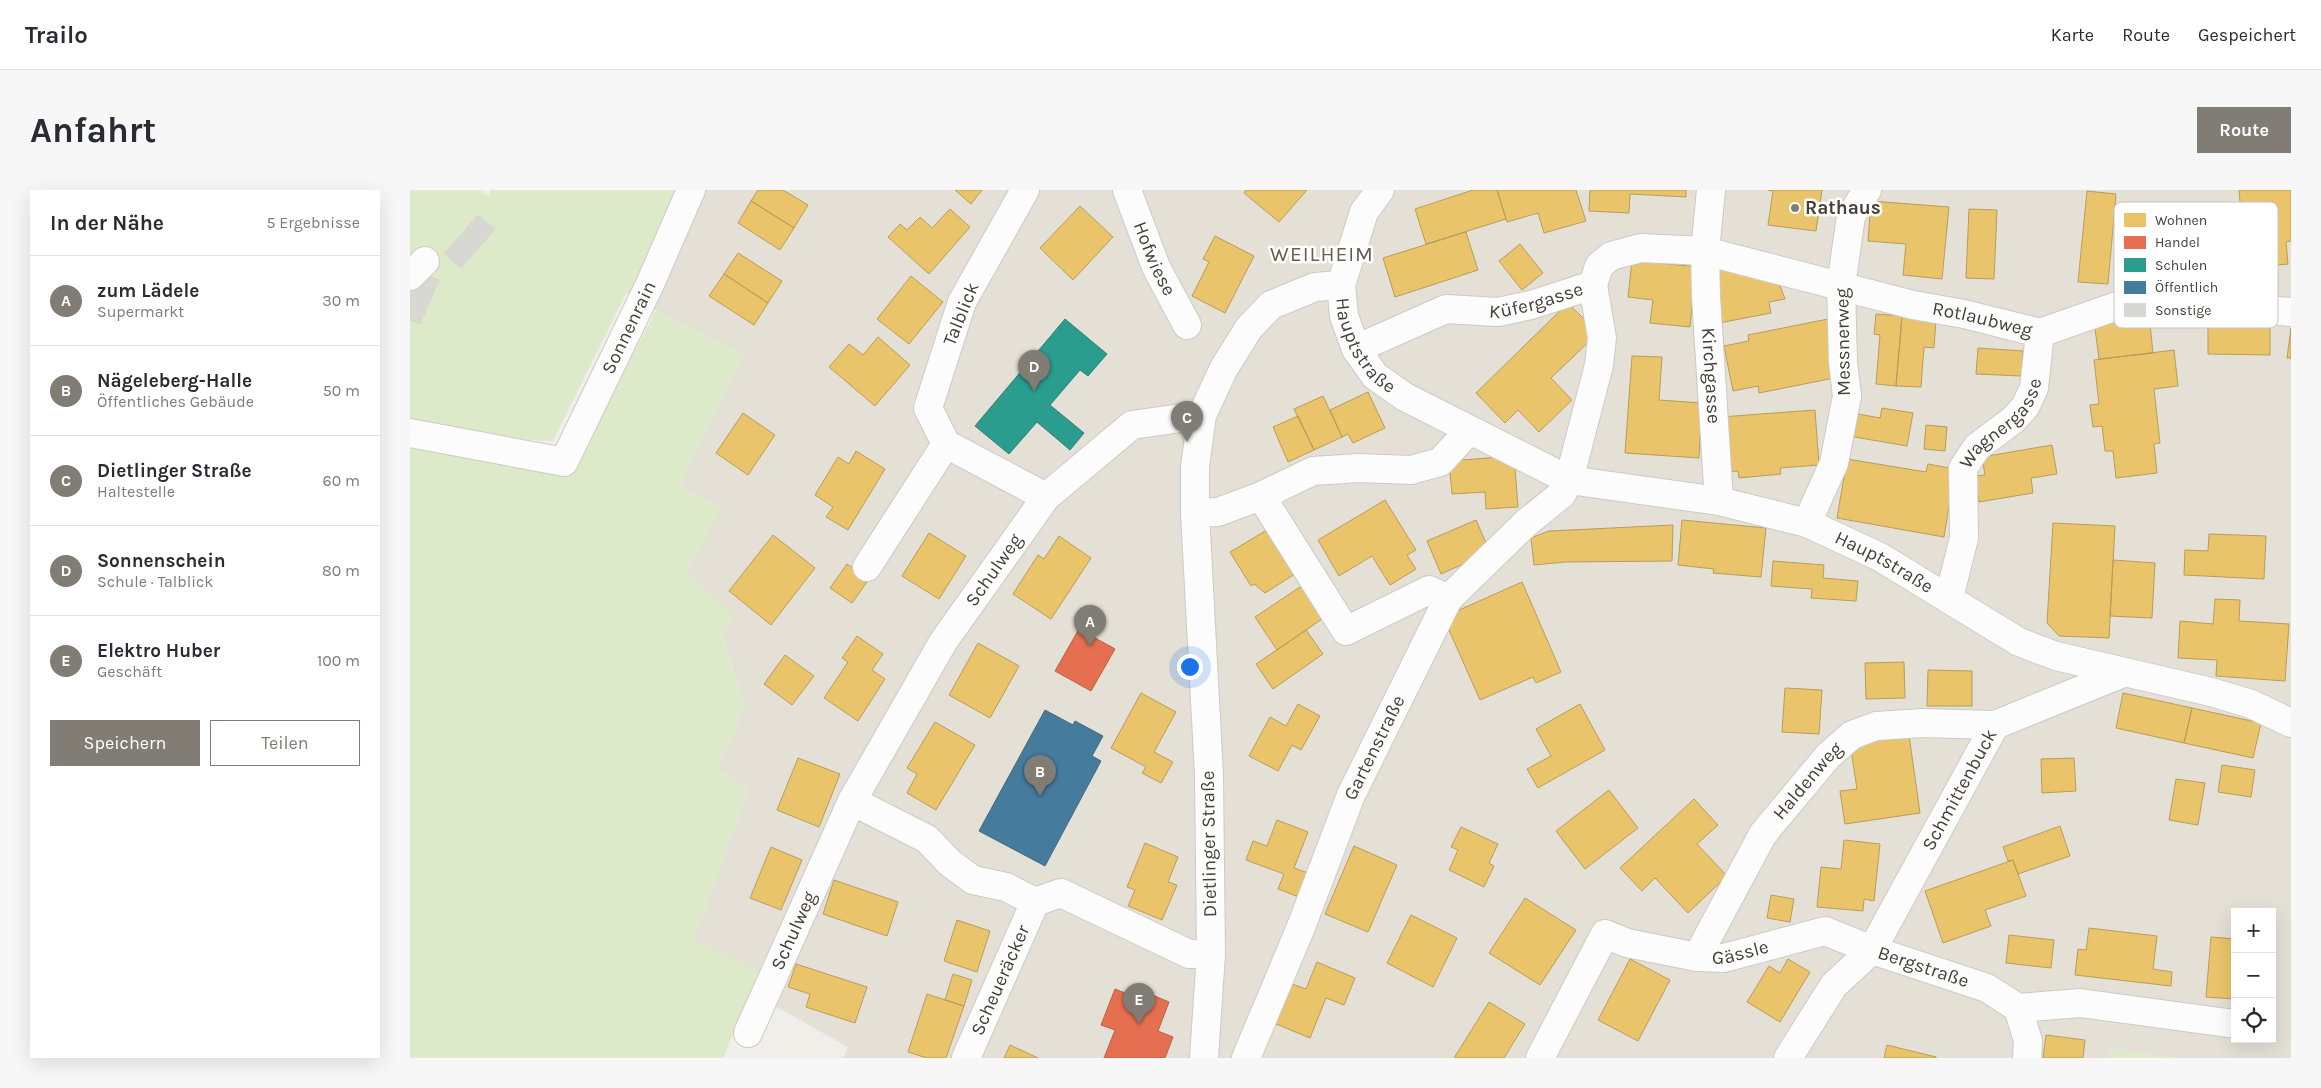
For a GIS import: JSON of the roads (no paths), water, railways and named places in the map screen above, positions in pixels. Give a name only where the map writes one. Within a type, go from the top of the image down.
[{"type":"street","name":"Sonnenrain","points":[[410,433],[564,462],[650,284],[690,190]]},
{"type":"street","name":"Talblick","points":[[946,444],[928,408],[962,302],[1025,190]]},
{"type":"street","name":"Hofwiese","points":[[1127,190],[1156,267],[1187,325]]},
{"type":"street","name":"Hauptstraße","points":[[1380,190],[1364,212],[1342,285],[1344,316],[1356,349],[1375,376],[1405,397],[1569,480],[1719,501],[1807,523],[1880,557],[2019,642],[2056,656],[2212,692],[2251,704],[2291,723]]},
{"type":"street","name":"Kirchgasse","points":[[1711,190],[1705,251],[1719,501]]},
{"type":"street","name":"Messnerweg","points":[[1807,523],[1834,463],[1846,396],[1841,286],[1851,216],[1866,190]]},
{"type":"street","name":"Küfergasse","points":[[1356,349],[1446,309],[1498,312],[1531,305],[1593,285],[1599,266],[1611,256],[1641,248],[1705,251]]},
{"type":"street","name":"Rotlaubweg","points":[[1705,251],[1841,286],[2040,333],[2114,307]]},
{"type":"street","name":"Dietlinger Straße","points":[[1204,1058],[1211,954],[1209,775],[1195,513],[1195,467],[1202,415],[1224,368],[1249,328],[1271,305],[1315,287],[1342,285]]},
{"type":"street","points":[[1569,480],[1599,365],[1602,338],[1593,285]]},
{"type":"street","name":"Rotlaubweg","points":[[2278,311],[2291,312]]},
{"type":"street","name":"Wagnergasse","points":[[1949,598],[1964,538],[1963,468],[1977,447],[2012,420],[2024,407],[2034,388],[2040,333]]},
{"type":"street","name":"Schulweg","points":[[748,1033],[852,801],[943,642],[1046,497],[1132,425],[1202,415]]},
{"type":"street","points":[[1195,513],[1218,512],[1261,496],[1313,471],[1359,468],[1411,470],[1440,462],[1469,431]]},
{"type":"street","points":[[867,567],[946,444],[1046,497]]},
{"type":"street","name":"Gartenstraße","points":[[1246,1058],[1301,927],[1351,794],[1448,599],[1526,523],[1562,494],[1569,480]]},
{"type":"street","points":[[1261,496],[1346,630],[1429,590],[1448,599]]},
{"type":"street","name":"Schmittenbuck","points":[[1872,950],[1995,726],[2123,673]]},
{"type":"street","name":"Haldenweg","points":[[1697,958],[1763,834],[1828,756],[1852,734],[1876,726],[1922,723],[1995,726]]},
{"type":"street","points":[[852,801],[927,839],[950,863],[973,880],[1006,887],[1035,902],[1061,892],[1189,954],[1211,954]]},
{"type":"street","name":"Scheueräcker","points":[[966,1058],[1035,902]]},
{"type":"street","name":"Gässle","points":[[1540,1058],[1605,934],[1627,943],[1697,958],[1724,958],[1825,930],[1872,950]]},
{"type":"street","name":"Bergstraße","points":[[1788,1058],[1834,985],[1872,950],[1987,988],[2018,1008]]},
{"type":"street","points":[[2027,1058],[2028,1041],[2018,1008],[2080,1003],[2231,1023]]},
{"type":"place","name":"Rathaus","points":[[1795,208]]},
{"type":"place","name":"Sonnenschein","points":[[1034,391]]},
{"type":"place","name":"Dietlinger Straße","points":[[1187,442]]},
{"type":"place","name":"zum Lädele","points":[[1090,646]]},
{"type":"place","name":"Nägeleberg-Halle","points":[[1040,796]]},
{"type":"place","name":"Elektro Huber","points":[[1139,1024]]},
{"type":"district","name":"WEILHEIM","points":[[1322,254]]}]
